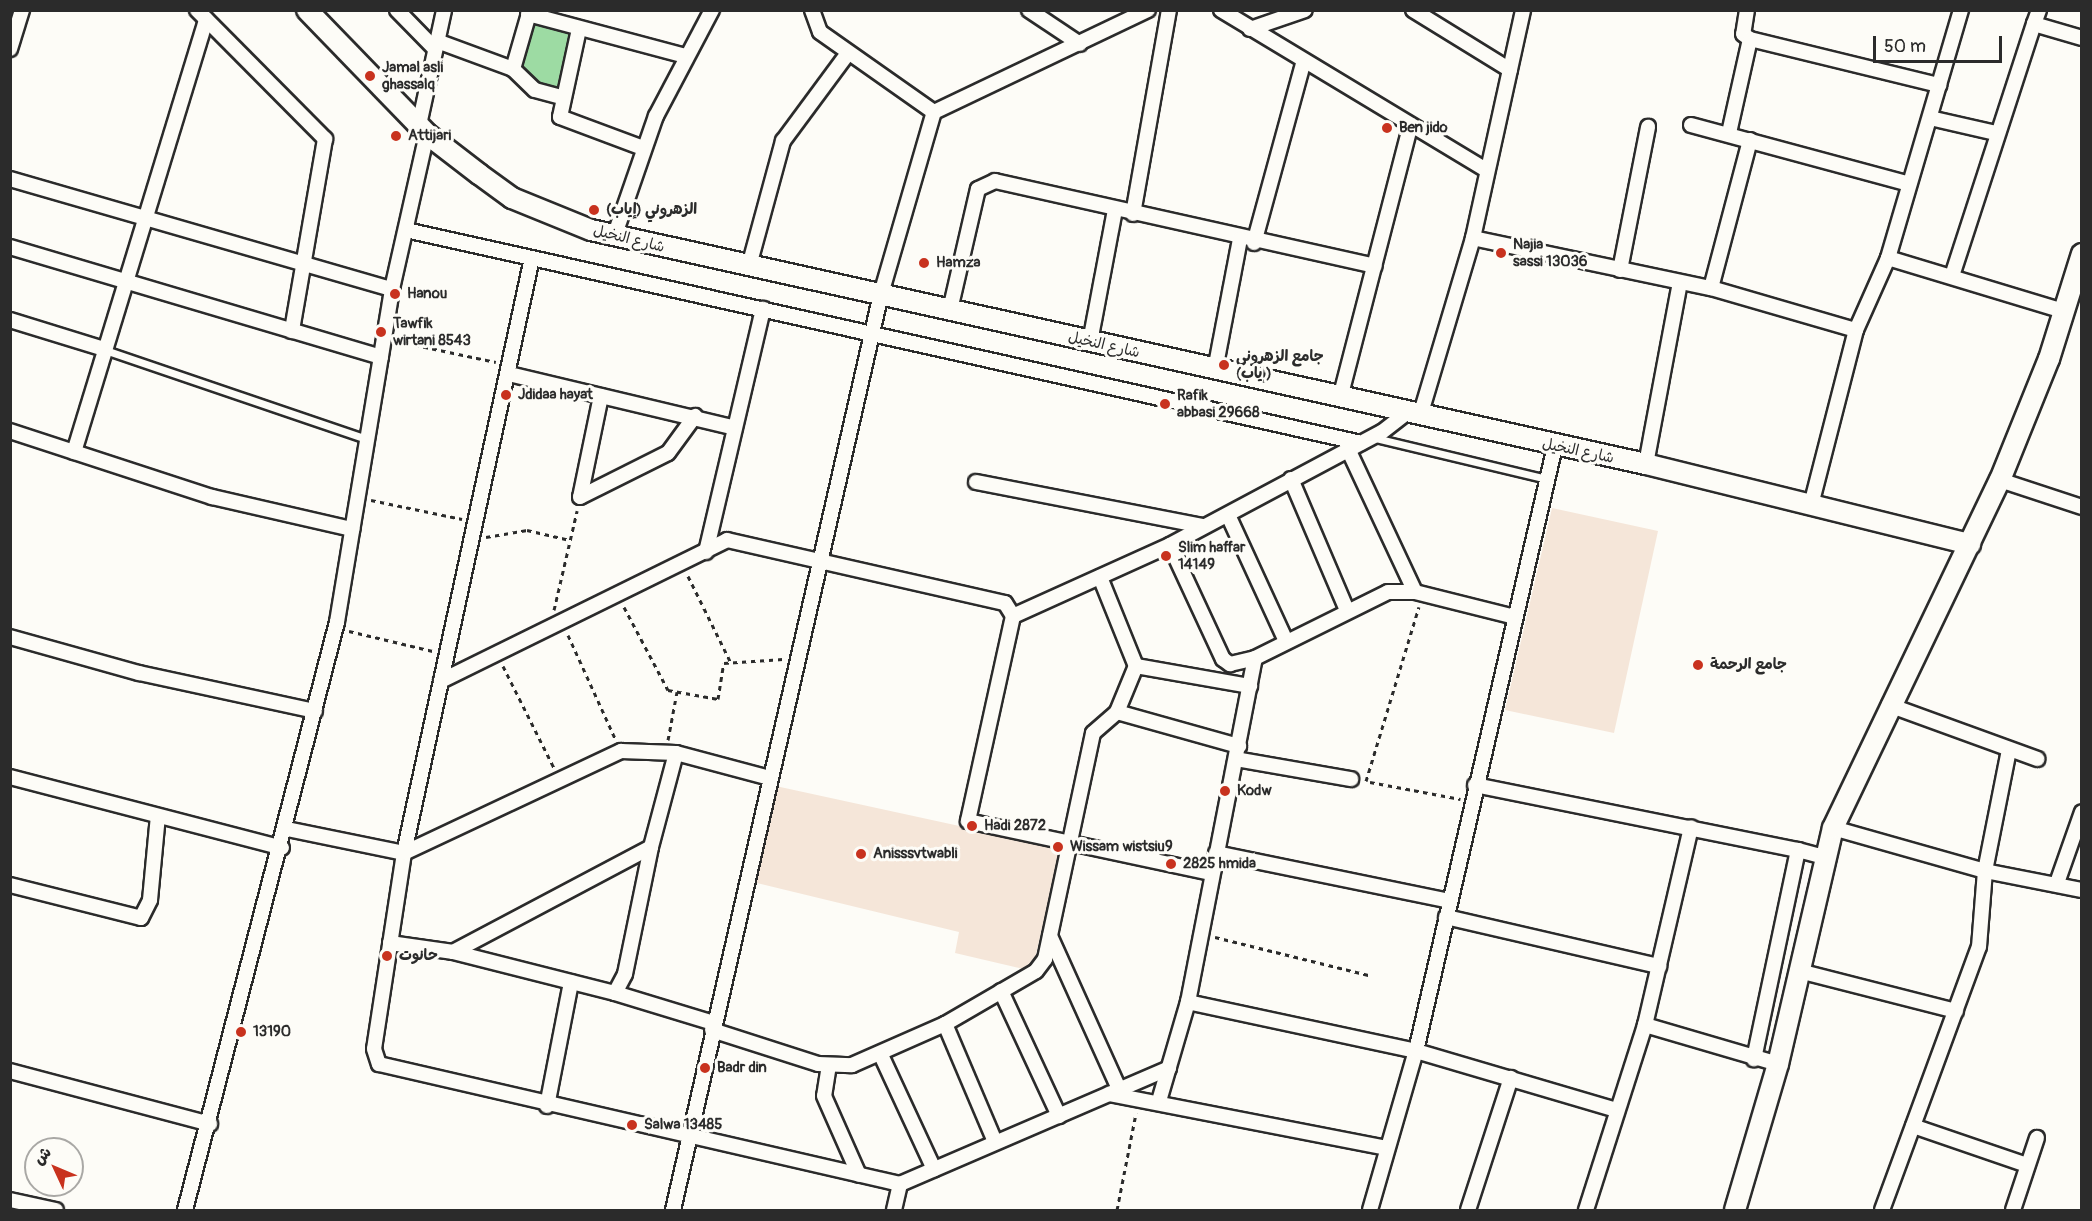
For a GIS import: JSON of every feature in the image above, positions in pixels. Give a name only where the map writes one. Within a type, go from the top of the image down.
[{"type":"main road","name":"شارع النخيل","points":[[307,10],[423,129],[512,198],[614,237],[882,294],[1646,465],[1970,544]]},
{"type":"main road","points":[[1735,1210],[1778,1064],[1833,828],[1889,705],[2000,480],[2064,311],[2082,254]]},
{"type":"street","points":[[10,50],[22,10]]},
{"type":"street","points":[[397,10],[436,45],[513,69],[535,90],[562,97]]},
{"type":"street","points":[[185,1210],[210,1124],[287,829],[336,628],[392,289],[406,230],[436,45],[444,10]]},
{"type":"street","points":[[614,237],[643,148],[686,56],[712,10]]},
{"type":"street","points":[[812,10],[813,24],[848,52],[934,112]]},
{"type":"street","points":[[1029,10],[1080,44]]},
{"type":"street","points":[[674,1210],[713,1026],[797,658],[824,560],[882,294],[934,112],[1148,10]]},
{"type":"street","points":[[1133,214],[1169,10]]},
{"type":"street","points":[[1221,10],[1303,64],[1486,170]]},
{"type":"street","points":[[1250,29],[1305,10]]},
{"type":"street","points":[[1413,10],[1510,70]]},
{"type":"street","points":[[1013,616],[1170,545],[1413,414],[1473,238],[1486,170],[1523,10]]},
{"type":"street","points":[[1747,10],[1743,34],[1750,39],[1939,85]]},
{"type":"street","points":[[1811,505],[1856,330],[1888,258],[1961,10]]},
{"type":"street","points":[[513,69],[529,12],[579,29],[686,56]]},
{"type":"street","points":[[74,452],[202,15],[326,139],[308,265],[292,331]]},
{"type":"street","points":[[1952,276],[1996,133],[2036,17],[2082,39]]},
{"type":"street","points":[[579,29],[562,97],[563,119],[643,148]]},
{"type":"street","points":[[1729,133],[1750,39]]},
{"type":"street","points":[[749,266],[783,141],[848,52]]},
{"type":"street","points":[[1215,370],[1247,241],[1303,64]]},
{"type":"street","points":[[1930,118],[1996,133]]},
{"type":"street","points":[[1691,125],[1729,133],[1909,184]]},
{"type":"street","points":[[1340,398],[1410,127]]},
{"type":"street","points":[[1620,270],[1648,127]]},
{"type":"street","points":[[1711,288],[1750,140]]},
{"type":"street","points":[[10,179],[392,289]]},
{"type":"street","points":[[950,310],[981,186],[995,181],[1247,241],[1375,266]]},
{"type":"street","points":[[1090,342],[1115,210]]},
{"type":"street","points":[[406,230],[1361,443]]},
{"type":"street","points":[[1473,238],[1711,288],[1856,330]]},
{"type":"street","points":[[10,247],[381,357]]},
{"type":"street","points":[[532,258],[510,369],[404,853],[374,1049],[379,1064],[547,1106],[900,1184],[1170,1068]]},
{"type":"street","points":[[1888,258],[2064,311]]},
{"type":"street","points":[[1646,465],[1680,283]]},
{"type":"street","points":[[706,552],[763,309]]},
{"type":"street","points":[[10,320],[104,350]]},
{"type":"street","points":[[510,369],[601,396],[695,416],[735,428]]},
{"type":"street","points":[[580,497],[601,396]]},
{"type":"street","points":[[580,497],[668,453],[695,416]]},
{"type":"street","points":[[10,431],[212,497],[352,529]]},
{"type":"street","points":[[1361,443],[1419,593]]},
{"type":"street","points":[[1370,1210],[1416,1050],[1475,785],[1555,446]]},
{"type":"street","points":[[1291,479],[1346,608]]},
{"type":"street","points":[[2000,480],[2082,507]]},
{"type":"street","points":[[976,482],[1203,526]]},
{"type":"street","points":[[1228,514],[1286,641]]},
{"type":"street","points":[[441,681],[733,540],[1005,603],[1013,616],[967,818],[1068,843],[1210,873]]},
{"type":"street","points":[[1170,545],[1223,659],[1230,664],[1255,658],[1346,608],[1388,592],[1419,593],[1515,617]]},
{"type":"street","points":[[390,943],[453,952],[615,993],[829,1065],[852,1065],[881,1055],[945,1024],[1041,967],[1050,936],[1093,733],[1117,712],[1136,666],[1100,577]]},
{"type":"street","points":[[10,637],[138,673],[315,711]]},
{"type":"street","points":[[1159,1101],[1188,1002],[1202,933],[1210,873],[1238,752],[1255,658]]},
{"type":"street","points":[[1136,666],[1250,686]]},
{"type":"street","points":[[1889,705],[2037,759]]},
{"type":"street","points":[[1117,712],[1238,752],[1352,780]]},
{"type":"street","points":[[1882,1210],[1979,947],[1985,871],[2009,750]]},
{"type":"street","points":[[287,829],[404,853],[558,777],[621,751],[671,753],[770,778]]},
{"type":"street","points":[[615,993],[625,974],[671,753]]},
{"type":"street","points":[[10,777],[282,848]]},
{"type":"street","points":[[1475,785],[1691,827],[1825,857]]},
{"type":"street","points":[[2056,883],[2082,812]]},
{"type":"street","points":[[10,885],[141,918],[150,900],[158,816]]},
{"type":"street","points":[[1586,1210],[1645,1024],[1691,827]]},
{"type":"street","points":[[1833,828],[1985,871],[2056,883],[2082,890]]},
{"type":"street","points":[[453,952],[651,847]]},
{"type":"street","points":[[1754,1059],[1798,850]]},
{"type":"street","points":[[1216,853],[1449,901]]},
{"type":"street","points":[[1446,917],[1659,966]]},
{"type":"street","points":[[1050,936],[1114,1091],[1138,1099],[1159,1101],[1386,1148]]},
{"type":"street","points":[[1799,971],[1956,1011]]},
{"type":"street","points":[[547,1106],[571,982]]},
{"type":"street","points":[[1001,991],[1059,1116]]},
{"type":"street","points":[[1188,1002],[1416,1050],[1616,1110]]},
{"type":"street","points":[[945,1024],[995,1142]]},
{"type":"street","points":[[1645,1024],[1754,1059],[1778,1064]]},
{"type":"street","points":[[881,1055],[934,1169]]},
{"type":"street","points":[[829,1065],[824,1096],[859,1175]]},
{"type":"street","points":[[10,1071],[210,1124]]},
{"type":"street","points":[[1468,1210],[1511,1078]]},
{"type":"street","points":[[1913,1126],[2027,1165]]},
{"type":"street","points":[[2013,1210],[2037,1138]]},
{"type":"street","points":[[894,1210],[900,1184]]},
{"type":"street","points":[[10,1200],[56,1210]]},
{"type":"lane","points":[[104,350],[367,439]]},
{"type":"lane","points":[[1361,443],[1547,479]]},
{"type":"path","points":[[384,338],[510,369]]},
{"type":"path","points":[[358,497],[476,522]]},
{"type":"path","points":[[580,497],[570,540],[556,625],[621,751]]},
{"type":"path","points":[[473,539],[527,530],[570,540]]},
{"type":"path","points":[[682,564],[730,663]]},
{"type":"path","points":[[1370,782],[1419,593]]},
{"type":"path","points":[[618,595],[668,690],[718,699],[724,663],[797,658]]},
{"type":"path","points":[[336,628],[447,654]]},
{"type":"path","points":[[497,654],[558,777]]},
{"type":"path","points":[[671,753],[677,692]]},
{"type":"path","points":[[1352,780],[1472,801]]},
{"type":"path","points":[[1202,933],[1369,975]]},
{"type":"path","points":[[1117,1210],[1138,1099]]},
{"type":"shaded area","points":[[1552,508],[1658,531],[1614,733],[1505,710]]},
{"type":"shaded area","points":[[771,785],[1061,848],[1032,971],[955,953],[959,932],[749,881]]},
{"type":"green space","points":[[532,20],[573,32],[559,91],[537,84],[518,67]]},
{"type":"place","name":"Jamal asli ghassalq","points":[[370,76]]},
{"type":"place","name":"Ben jido","points":[[1387,128]]},
{"type":"place","name":"Attijari","points":[[396,136]]},
{"type":"place","name":"الزهروني (إياب)","points":[[594,210]]},
{"type":"place","name":"Najia sassi 13036","points":[[1501,253]]},
{"type":"place","name":"Hamza","points":[[924,263]]},
{"type":"place","name":"Hanou","points":[[395,294]]},
{"type":"place","name":"Tawfik wirtani 8543","points":[[381,332]]},
{"type":"place","name":"جامع الزهروني (إياب)","points":[[1224,365]]},
{"type":"place","name":"Jdidaa hayat","points":[[506,395]]},
{"type":"place","name":"Rafik abbasi 29668","points":[[1165,404]]},
{"type":"place","name":"Slim haffar 14149","points":[[1166,556]]},
{"type":"place","name":"جامع الرحمة","points":[[1698,665]]},
{"type":"place","name":"Kodw","points":[[1225,791]]},
{"type":"place","name":"Hadi 2872","points":[[972,826]]},
{"type":"place","name":"Wissam wistsiu9","points":[[1058,847]]},
{"type":"place","name":"Anisssvtwabli","points":[[861,854]]},
{"type":"place","name":"2825 hmida","points":[[1171,864]]},
{"type":"place","name":"حانوت","points":[[387,956]]},
{"type":"place","name":"13190","points":[[241,1032]]},
{"type":"place","name":"Badr din","points":[[705,1068]]},
{"type":"place","name":"Salwa 13485","points":[[632,1125]]}]
